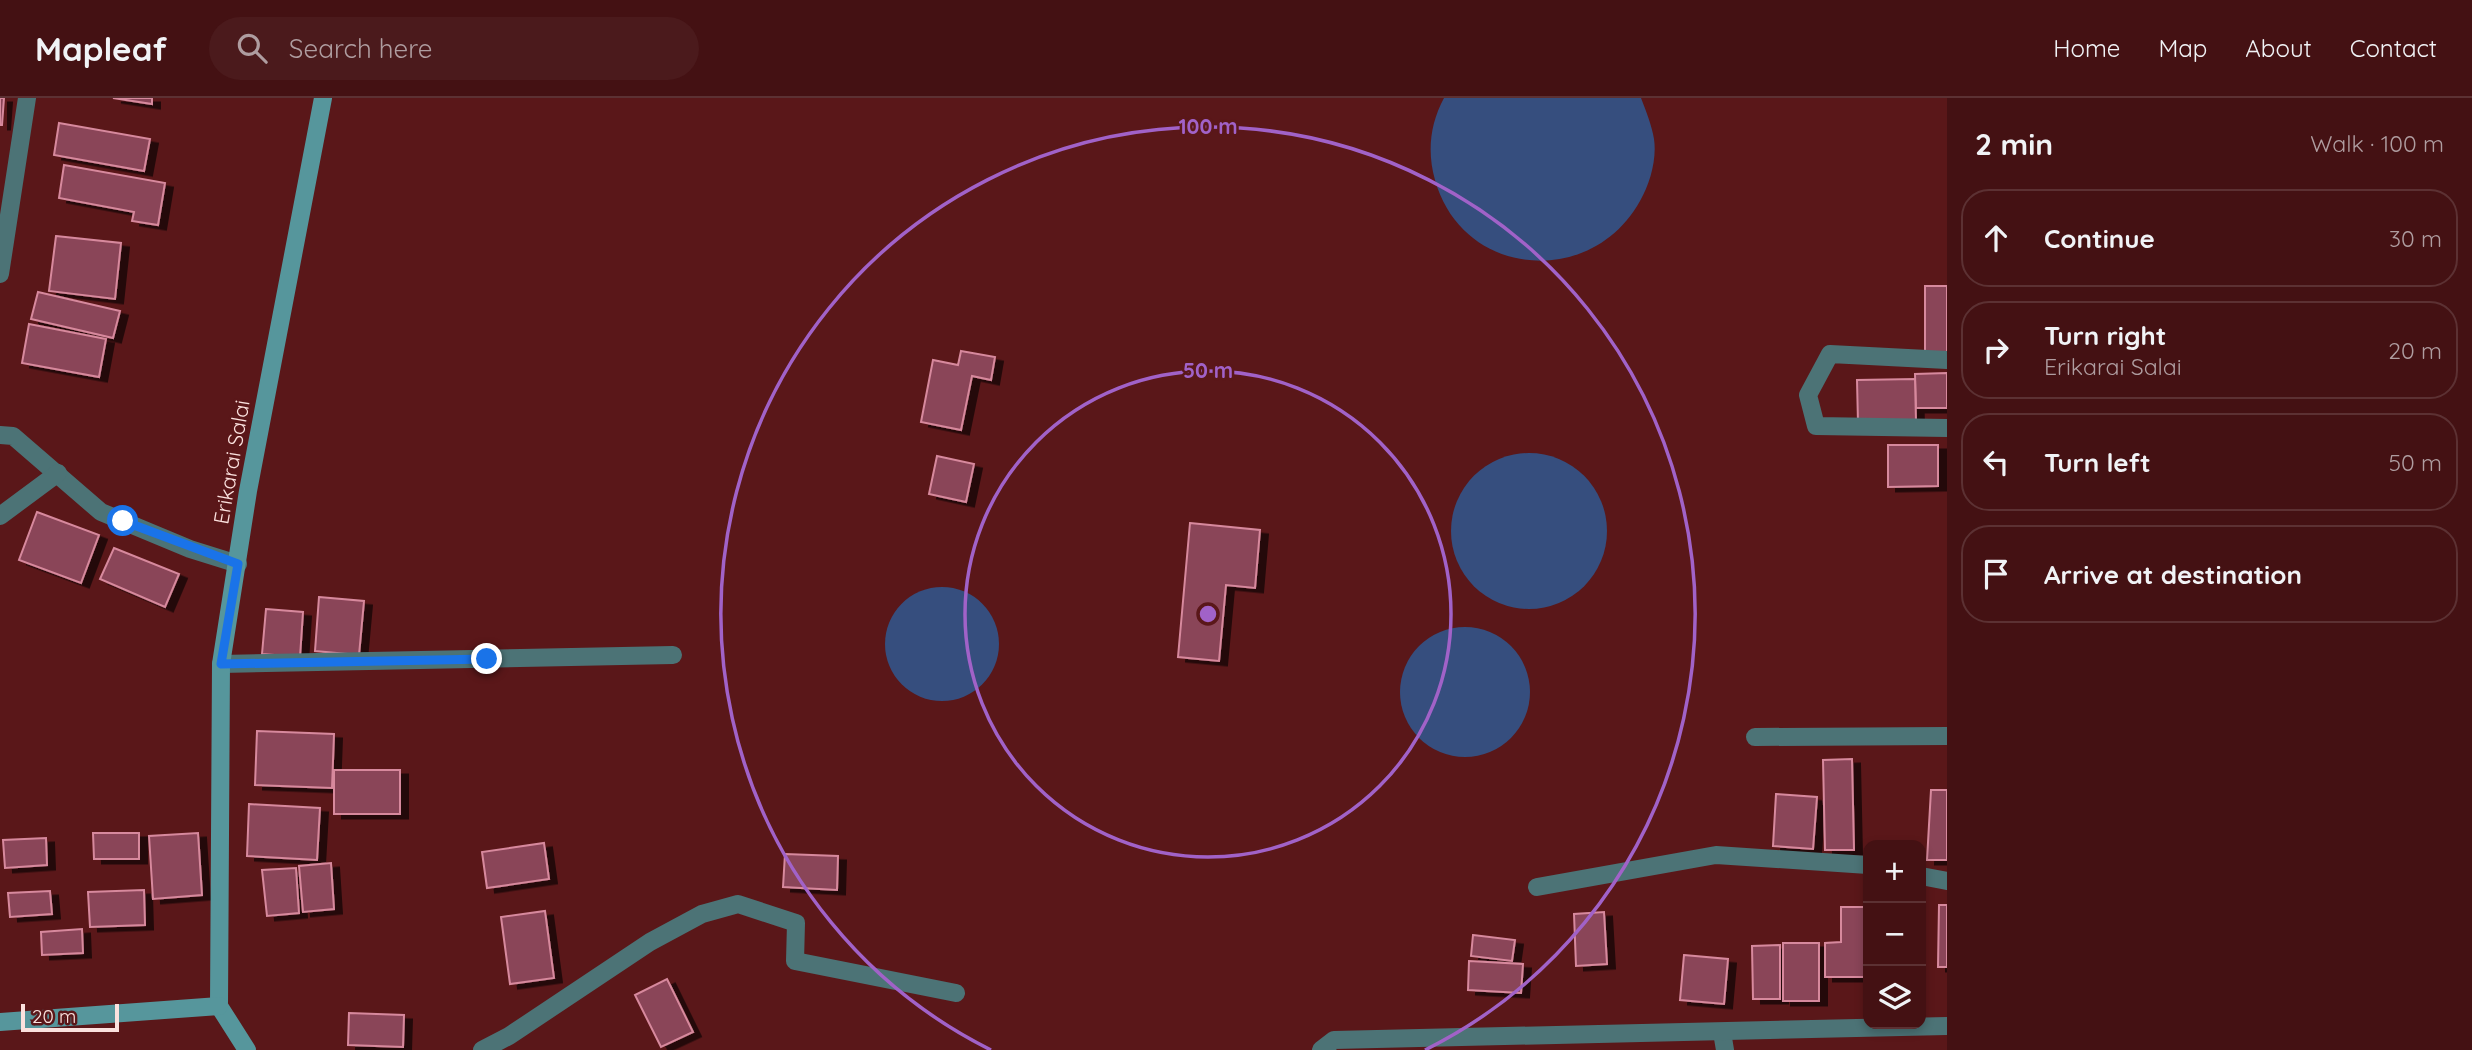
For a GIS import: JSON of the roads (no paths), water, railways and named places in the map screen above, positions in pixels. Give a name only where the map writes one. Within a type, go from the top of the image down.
[{"type":"street","points":[[0,274],[27,98]]},
{"type":"street","name":"Erikarai Salai","points":[[219,1006],[221,664],[248,491],[323,98]]},
{"type":"street","points":[[1947,360],[1830,354],[1808,395],[1816,426],[1947,428]]},
{"type":"street","points":[[0,435],[13,436],[58,472],[101,512],[190,549],[238,564]]},
{"type":"street","points":[[0,516],[58,472]]},
{"type":"street","points":[[221,664],[673,655]]},
{"type":"street","points":[[1755,737],[1947,736]]},
{"type":"street","points":[[1537,887],[1716,855],[1863,865]]},
{"type":"street","points":[[1926,877],[1947,881]]},
{"type":"street","points":[[482,1050],[509,1036],[682,923],[738,904],[796,923],[795,961],[956,993]]},
{"type":"street","points":[[0,1022],[219,1006],[247,1050]]},
{"type":"street","points":[[1321,1050],[1334,1040],[1947,1026]]},
{"type":"street","points":[[1723,1032],[1725,1050]]},
{"type":"water","points":[[1444,98],[1641,98],[1655,147],[1652,171],[1644,194],[1619,229],[1592,248],[1561,259],[1530,260],[1500,253],[1472,237],[1450,213],[1435,180],[1431,138]]},
{"type":"water","points":[[1529,453],[1559,459],[1584,476],[1601,501],[1607,531],[1601,561],[1584,586],[1559,603],[1529,609],[1499,603],[1474,586],[1457,561],[1451,531],[1457,501],[1474,476],[1499,459]]},
{"type":"water","points":[[942,587],[964,591],[983,603],[995,622],[999,644],[995,666],[983,685],[964,697],[942,701],[920,697],[901,685],[889,666],[885,644],[889,622],[901,603],[920,591]]},
{"type":"water","points":[[1465,627],[1490,632],[1511,646],[1525,667],[1530,692],[1525,717],[1511,738],[1490,752],[1465,757],[1440,752],[1419,738],[1405,717],[1400,692],[1405,667],[1419,646],[1440,632]]}]
